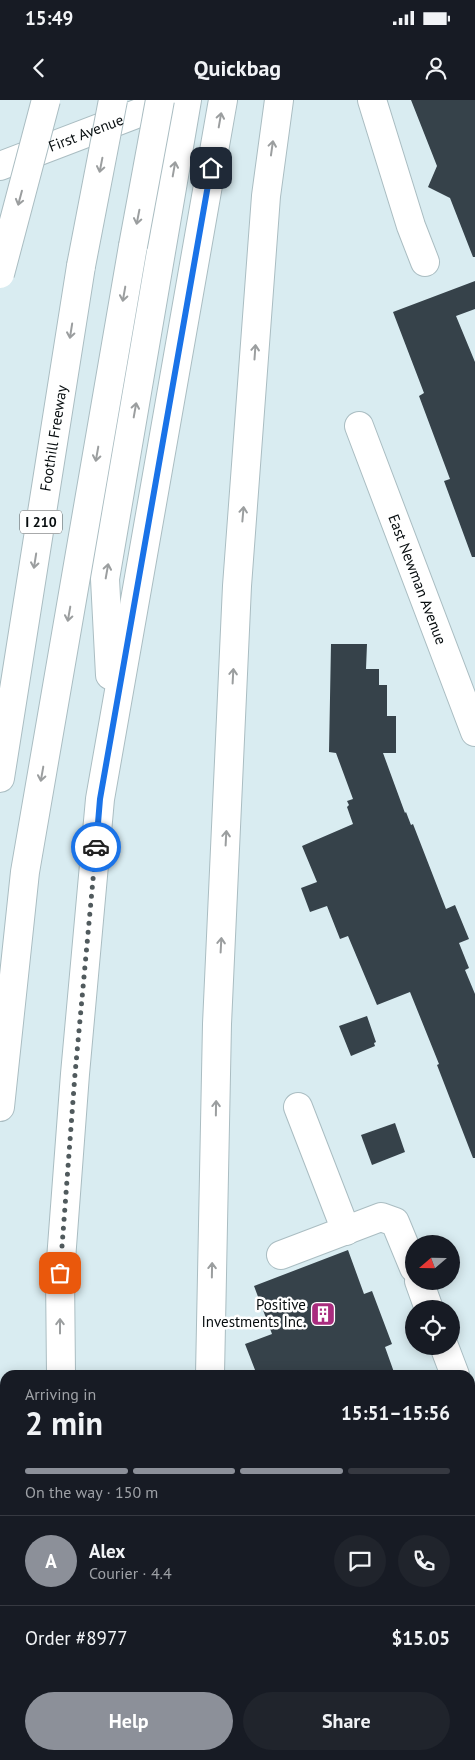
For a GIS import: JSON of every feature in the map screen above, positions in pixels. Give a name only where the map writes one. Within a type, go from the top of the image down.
[{"type":"main road","points":[[0,274],[46,100]]},
{"type":"main road","name":"Foothill Freeway","points":[[0,778],[81,266],[114,100]]},
{"type":"main road","points":[[0,1107],[25,872],[160,100]]},
{"type":"main road","name":"First Avenue","points":[[0,166],[173,100]]},
{"type":"main road","points":[[113,724],[105,579],[187,100]]},
{"type":"main road","points":[[61,1370],[60,1273],[75,1074],[100,799],[223,100]]},
{"type":"main road","points":[[210,1370],[217,1024],[237,586],[266,196],[279,100]]},
{"type":"main road","points":[[372,100],[411,226],[425,262]]},
{"type":"main road","name":"East Newman Avenue","points":[[359,426],[475,732]]},
{"type":"main road","points":[[298,1108],[346,1231]]},
{"type":"main road","points":[[280,1256],[381,1217],[395,1222],[405,1246]]},
{"type":"main road","points":[[447,1355],[453,1370]]},
{"type":"building","points":[[411,100],[475,100],[475,257],[473,257],[450,198],[428,187],[437,166]]},
{"type":"building","points":[[475,281],[475,309],[456,316],[475,362],[475,557],[472,557],[444,481],[450,479],[419,396],[424,393],[393,312]]},
{"type":"building","points":[[331,644],[367,644],[366,669],[379,669],[379,685],[387,685],[387,716],[396,716],[396,753],[383,753],[405,813],[411,825],[413,824],[446,909],[455,905],[469,939],[459,943],[469,968],[465,970],[475,994],[475,1158],[473,1158],[437,1065],[439,1064],[410,992],[377,1005],[348,936],[340,939],[327,906],[310,912],[301,888],[317,882],[302,846],[353,824],[347,807],[349,805],[347,801],[353,799],[336,753],[329,752]]},
{"type":"building","points":[[367,1016],[376,1042],[374,1043],[375,1046],[351,1056],[339,1026]]},
{"type":"building","points":[[395,1123],[405,1152],[372,1165],[361,1135]]},
{"type":"building","name":"Positive Investments Inc.","points":[[348,1250],[364,1294],[372,1291],[392,1344],[385,1347],[393,1370],[255,1370],[245,1344],[272,1334],[254,1286]]},
{"type":"way so far","points":[[60,1273],[75,1074],[96,847]]},
{"type":"place","name":"Positive Investments Inc.","points":[[323,1314]]},
{"type":"route","points":[[96,847],[100,799],[211,168]]}]
